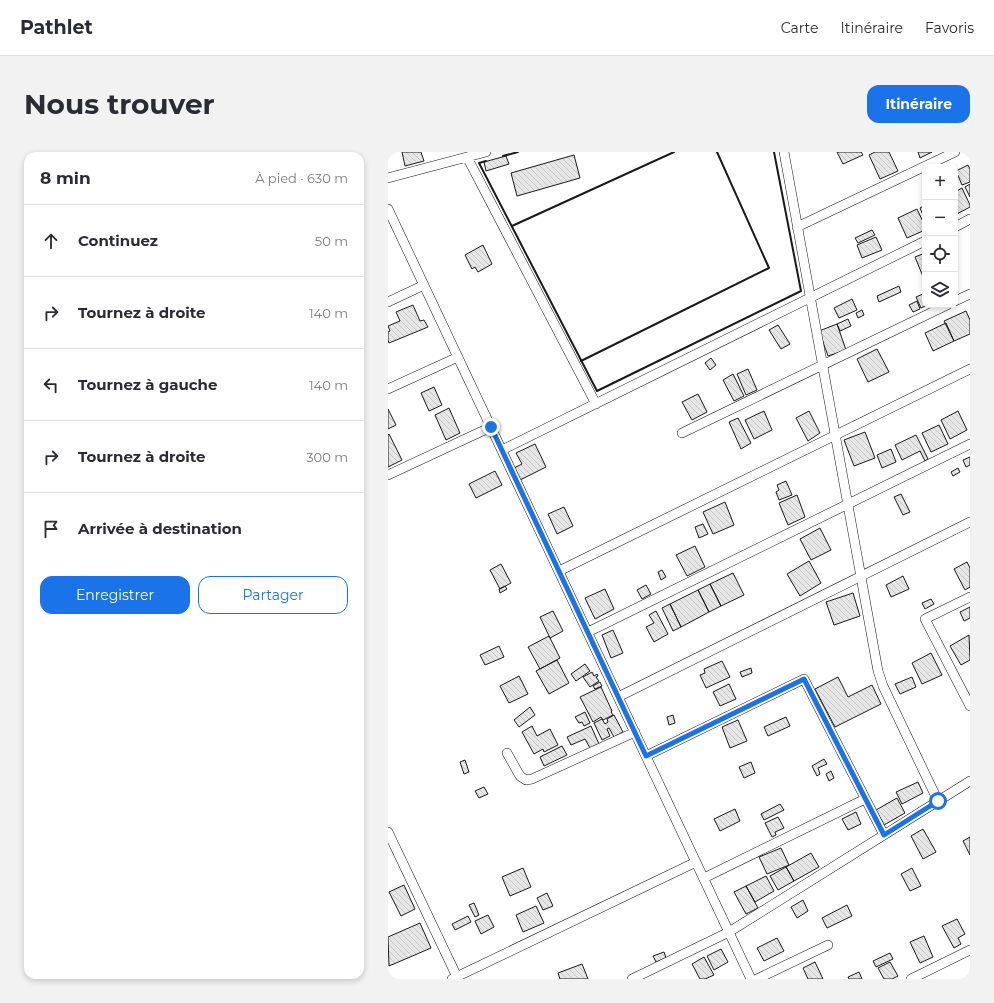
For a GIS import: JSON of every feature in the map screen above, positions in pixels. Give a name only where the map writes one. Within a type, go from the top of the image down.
[{"type":"street","points":[[388,178],[486,152]]},
{"type":"street","points":[[784,152],[878,671],[938,801]]},
{"type":"street","points":[[797,227],[955,152]]},
{"type":"street","points":[[467,157],[596,404]]},
{"type":"street","points":[[389,212],[751,979]]},
{"type":"street","points":[[958,225],[970,219]]},
{"type":"street","points":[[502,450],[922,242]]},
{"type":"street","points":[[388,302],[424,285]]},
{"type":"street","points":[[958,300],[970,294]]},
{"type":"street","points":[[682,433],[941,308]]},
{"type":"street","points":[[388,389],[458,357]]},
{"type":"street","points":[[559,571],[970,369]]},
{"type":"street","points":[[388,475],[491,427]]},
{"type":"street","points":[[588,632],[970,444]]},
{"type":"street","points":[[618,697],[970,522]]},
{"type":"street","points":[[970,597],[925,619],[970,706]]},
{"type":"street","points":[[646,756],[804,679],[884,835]]},
{"type":"street","points":[[507,753],[520,776],[526,780],[532,779],[635,732]]},
{"type":"street","points":[[632,979],[729,932],[970,781]]},
{"type":"street","points":[[704,878],[865,798]]},
{"type":"street","points":[[388,832],[456,978],[696,862]]},
{"type":"street","points":[[756,979],[828,945]]},
{"type":"street","points":[[911,979],[970,950]]},
{"type":"building","points":[[402,152],[421,152],[424,161],[405,166]]},
{"type":"building","points":[[837,152],[861,152],[863,155],[843,164]]},
{"type":"building","points":[[875,152],[889,152],[898,171],[880,179],[869,155]]},
{"type":"building","points":[[918,152],[932,152],[920,158]]},
{"type":"building","points":[[574,155],[580,178],[517,196],[511,173]]},
{"type":"building","points":[[506,156],[509,164],[486,171],[484,162]]},
{"type":"building","points":[[968,165],[970,169],[970,182],[962,185],[958,176],[958,170]]},
{"type":"building","points":[[970,184],[970,197],[965,187]]},
{"type":"building","points":[[962,188],[970,207],[958,213],[958,200],[958,190]]},
{"type":"building","points":[[917,209],[922,220],[922,231],[907,238],[898,218]]},
{"type":"building","points":[[872,230],[875,235],[858,243],[855,238]]},
{"type":"building","points":[[876,237],[882,250],[862,258],[857,245]]},
{"type":"building","points":[[483,245],[492,264],[478,272],[475,267],[472,269],[465,255]]},
{"type":"building","points":[[922,254],[922,274],[915,257]]},
{"type":"building","points":[[899,286],[901,292],[879,302],[877,296]]},
{"type":"building","points":[[922,294],[922,308],[921,308],[916,297]]},
{"type":"building","points":[[852,299],[857,310],[839,318],[834,308]]},
{"type":"building","points":[[917,301],[920,309],[913,312],[909,305]]},
{"type":"building","points":[[413,305],[420,321],[424,320],[428,327],[389,343],[388,332],[390,331],[388,326],[400,321],[396,312]]},
{"type":"building","points":[[862,310],[864,315],[858,318],[856,313]]},
{"type":"building","points":[[966,311],[970,320],[970,334],[954,341],[944,321]]},
{"type":"building","points":[[848,319],[851,326],[840,331],[837,324]]},
{"type":"building","points":[[946,323],[954,341],[933,351],[925,333]]},
{"type":"building","points":[[837,324],[846,350],[828,356],[819,331]]},
{"type":"building","points":[[778,325],[790,344],[781,349],[769,330]]},
{"type":"building","points":[[877,349],[889,372],[868,382],[857,359]]},
{"type":"building","points":[[711,358],[716,365],[710,370],[705,363]]},
{"type":"building","points":[[748,369],[757,390],[746,395],[737,374]]},
{"type":"building","points":[[733,374],[744,396],[734,401],[723,380]]},
{"type":"building","points":[[434,387],[442,405],[429,411],[421,393]]},
{"type":"building","points":[[698,394],[707,412],[692,420],[682,402]]},
{"type":"building","points":[[449,408],[460,433],[446,440],[435,415]]},
{"type":"building","points":[[388,409],[396,425],[388,429]]},
{"type":"building","points":[[764,411],[772,430],[754,439],[745,420]]},
{"type":"building","points":[[809,411],[820,433],[808,441],[796,418]]},
{"type":"building","points":[[958,411],[967,430],[950,439],[941,420]]},
{"type":"building","points":[[738,418],[751,443],[741,449],[729,422]]},
{"type":"building","points":[[939,425],[948,444],[931,452],[922,433]]},
{"type":"building","points":[[865,432],[875,458],[854,466],[844,440]]},
{"type":"building","points":[[389,434],[402,460],[388,467],[388,435]]},
{"type":"building","points":[[916,435],[928,459],[925,461],[920,451],[902,460],[895,445]]},
{"type":"building","points":[[535,444],[546,467],[520,480],[514,468],[522,464],[516,453]]},
{"type":"building","points":[[891,449],[896,462],[882,468],[877,455]]},
{"type":"building","points":[[970,457],[970,465],[966,467],[963,460]]},
{"type":"building","points":[[958,468],[960,472],[953,476],[951,472]]},
{"type":"building","points":[[495,471],[502,485],[476,498],[469,484]]},
{"type":"building","points":[[786,481],[792,495],[779,500],[776,492],[779,490],[777,485]]},
{"type":"building","points":[[901,494],[910,512],[903,515],[894,497]]},
{"type":"building","points":[[797,495],[805,517],[788,525],[779,503]]},
{"type":"building","points":[[725,502],[734,525],[713,534],[703,512]]},
{"type":"building","points":[[564,507],[573,526],[557,534],[548,514]]},
{"type":"building","points":[[703,524],[708,534],[699,538],[695,527]]},
{"type":"building","points":[[820,528],[831,550],[811,560],[800,539]]},
{"type":"building","points":[[695,546],[705,567],[687,576],[676,555]]},
{"type":"building","points":[[809,561],[821,583],[800,596],[787,574]]},
{"type":"building","points":[[967,562],[970,568],[970,587],[965,590],[954,569]]},
{"type":"building","points":[[501,564],[511,583],[500,589],[490,570]]},
{"type":"building","points":[[662,570],[666,577],[661,580],[658,572]]},
{"type":"building","points":[[733,573],[744,595],[721,606],[710,584]]},
{"type":"building","points":[[903,576],[909,589],[891,597],[886,585]]},
{"type":"building","points":[[710,584],[721,606],[709,612],[698,590]]},
{"type":"building","points":[[646,585],[651,594],[642,599],[637,590]]},
{"type":"building","points":[[505,586],[507,589],[500,593],[499,589]]},
{"type":"building","points":[[605,589],[614,609],[595,619],[585,598]]},
{"type":"building","points":[[698,590],[709,612],[681,627],[670,604]]},
{"type":"building","points":[[853,593],[860,616],[834,625],[826,602]]},
{"type":"building","points":[[931,599],[934,604],[925,609],[922,603]]},
{"type":"building","points":[[670,604],[681,627],[673,631],[662,608]]},
{"type":"building","points":[[970,607],[970,618],[964,621],[960,612]]},
{"type":"building","points":[[553,611],[563,631],[550,638],[540,617]]},
{"type":"building","points":[[656,611],[668,634],[654,642],[646,627],[654,623],[649,615]]},
{"type":"building","points":[[613,630],[623,653],[611,658],[602,635]]},
{"type":"building","points":[[969,635],[970,660],[961,665],[950,646]]},
{"type":"building","points":[[549,636],[560,658],[540,669],[528,647]]},
{"type":"building","points":[[499,646],[504,657],[485,665],[480,655]]},
{"type":"building","points":[[931,653],[942,675],[922,684],[912,663]]},
{"type":"building","points":[[557,660],[569,683],[549,694],[536,671]]},
{"type":"building","points":[[722,661],[730,677],[706,688],[700,675],[705,673],[704,669]]},
{"type":"building","points":[[585,664],[590,671],[576,681],[571,674]]},
{"type":"building","points":[[751,668],[752,673],[742,677],[740,672]]},
{"type":"building","points":[[592,672],[594,676],[597,674],[598,676],[596,677],[599,681],[590,687],[583,677]]},
{"type":"building","points":[[519,676],[528,694],[509,703],[500,686]]},
{"type":"building","points":[[838,677],[848,697],[872,685],[881,704],[835,727],[815,689]]},
{"type":"building","points":[[912,677],[916,687],[900,694],[895,684]]},
{"type":"building","points":[[600,682],[602,686],[595,689],[593,686]]},
{"type":"building","points":[[729,684],[736,699],[720,706],[713,692]]},
{"type":"building","points":[[601,687],[613,715],[603,720],[601,717],[593,722],[580,697]]},
{"type":"building","points":[[530,707],[535,715],[519,727],[514,720]]},
{"type":"building","points":[[585,712],[590,723],[584,726],[582,722],[579,723],[575,717]]},
{"type":"building","points":[[614,715],[623,732],[614,737],[609,728],[607,729],[610,736],[602,740],[594,723],[602,719],[605,724],[608,722],[607,719]]},
{"type":"building","points":[[673,715],[675,723],[669,725],[667,717]]},
{"type":"building","points":[[786,717],[790,726],[768,736],[764,727]]},
{"type":"building","points":[[738,720],[747,741],[730,748],[722,727]]},
{"type":"building","points":[[532,726],[537,736],[550,729],[558,745],[544,752],[543,749],[534,754],[522,732]]},
{"type":"building","points":[[591,726],[599,744],[590,748],[585,739],[571,745],[567,737]]},
{"type":"building","points":[[562,746],[567,755],[544,766],[540,757]]},
{"type":"building","points":[[824,759],[827,764],[818,768],[820,774],[817,776],[812,766]]},
{"type":"building","points":[[465,760],[469,772],[464,774],[460,762]]},
{"type":"building","points":[[751,762],[755,773],[744,778],[739,767]]},
{"type":"building","points":[[831,771],[834,778],[829,781],[826,774]]},
{"type":"building","points":[[918,782],[923,793],[902,804],[896,792]]},
{"type":"building","points":[[484,787],[488,794],[479,798],[475,791]]},
{"type":"building","points":[[897,798],[905,813],[884,825],[876,810]]},
{"type":"building","points":[[780,804],[784,810],[764,820],[761,814]]},
{"type":"building","points":[[735,809],[740,821],[720,831],[714,819]]},
{"type":"building","points":[[856,812],[861,824],[848,830],[842,819]]},
{"type":"building","points":[[778,817],[784,828],[775,832],[776,835],[772,837],[765,823]]},
{"type":"building","points":[[923,829],[936,852],[923,859],[911,836]]},
{"type":"building","points":[[970,837],[970,855],[963,841]]},
{"type":"building","points":[[781,848],[789,865],[767,874],[759,857]]},
{"type":"building","points":[[811,853],[819,867],[794,881],[786,867]]},
{"type":"building","points":[[786,867],[794,881],[778,890],[770,876]]},
{"type":"building","points":[[523,868],[531,887],[510,896],[502,877]]},
{"type":"building","points":[[912,868],[921,886],[910,891],[901,874]]},
{"type":"building","points":[[766,876],[774,891],[755,902],[746,886]]},
{"type":"building","points":[[404,885],[415,909],[401,916],[389,892]]},
{"type":"building","points":[[746,886],[758,908],[746,914],[734,892]]},
{"type":"building","points":[[547,893],[553,906],[543,910],[537,898]]},
{"type":"building","points":[[803,900],[808,911],[797,918],[791,907]]},
{"type":"building","points":[[474,903],[479,915],[475,917],[469,905]]},
{"type":"building","points":[[847,905],[852,916],[827,928],[822,918]]},
{"type":"building","points":[[536,906],[544,923],[523,932],[516,915]]},
{"type":"building","points":[[488,915],[494,927],[481,934],[475,921]]},
{"type":"building","points":[[468,916],[471,922],[455,930],[452,924]]},
{"type":"building","points":[[957,919],[965,934],[958,938],[961,944],[954,948],[942,926]]},
{"type":"building","points":[[420,923],[431,948],[389,966],[388,937]]},
{"type":"building","points":[[924,936],[933,957],[920,963],[910,942]]},
{"type":"building","points":[[777,938],[784,951],[764,961],[757,948]]},
{"type":"building","points":[[721,949],[728,962],[714,970],[707,956]]},
{"type":"building","points":[[664,952],[666,958],[656,962],[653,956]]},
{"type":"building","points":[[890,953],[893,959],[876,967],[873,961]]},
{"type":"building","points":[[704,957],[714,975],[705,979],[700,979],[692,964]]},
{"type":"building","points":[[815,962],[823,979],[808,979],[803,968]]},
{"type":"building","points":[[890,962],[898,976],[892,979],[884,979],[878,968]]},
{"type":"building","points":[[582,964],[588,979],[560,979],[558,973]]},
{"type":"building","points":[[859,972],[862,979],[849,979],[848,977]]},
{"type":"wall","points":[[503,156],[518,152]]},
{"type":"wall","points":[[512,226],[674,152]]},
{"type":"wall","points":[[581,361],[769,268],[717,152]]},
{"type":"wall","points":[[486,161],[479,163],[597,391],[801,291],[774,152]]},
{"type":"route","points":[[491,427],[646,756],[804,679],[884,835],[938,801]]}]
